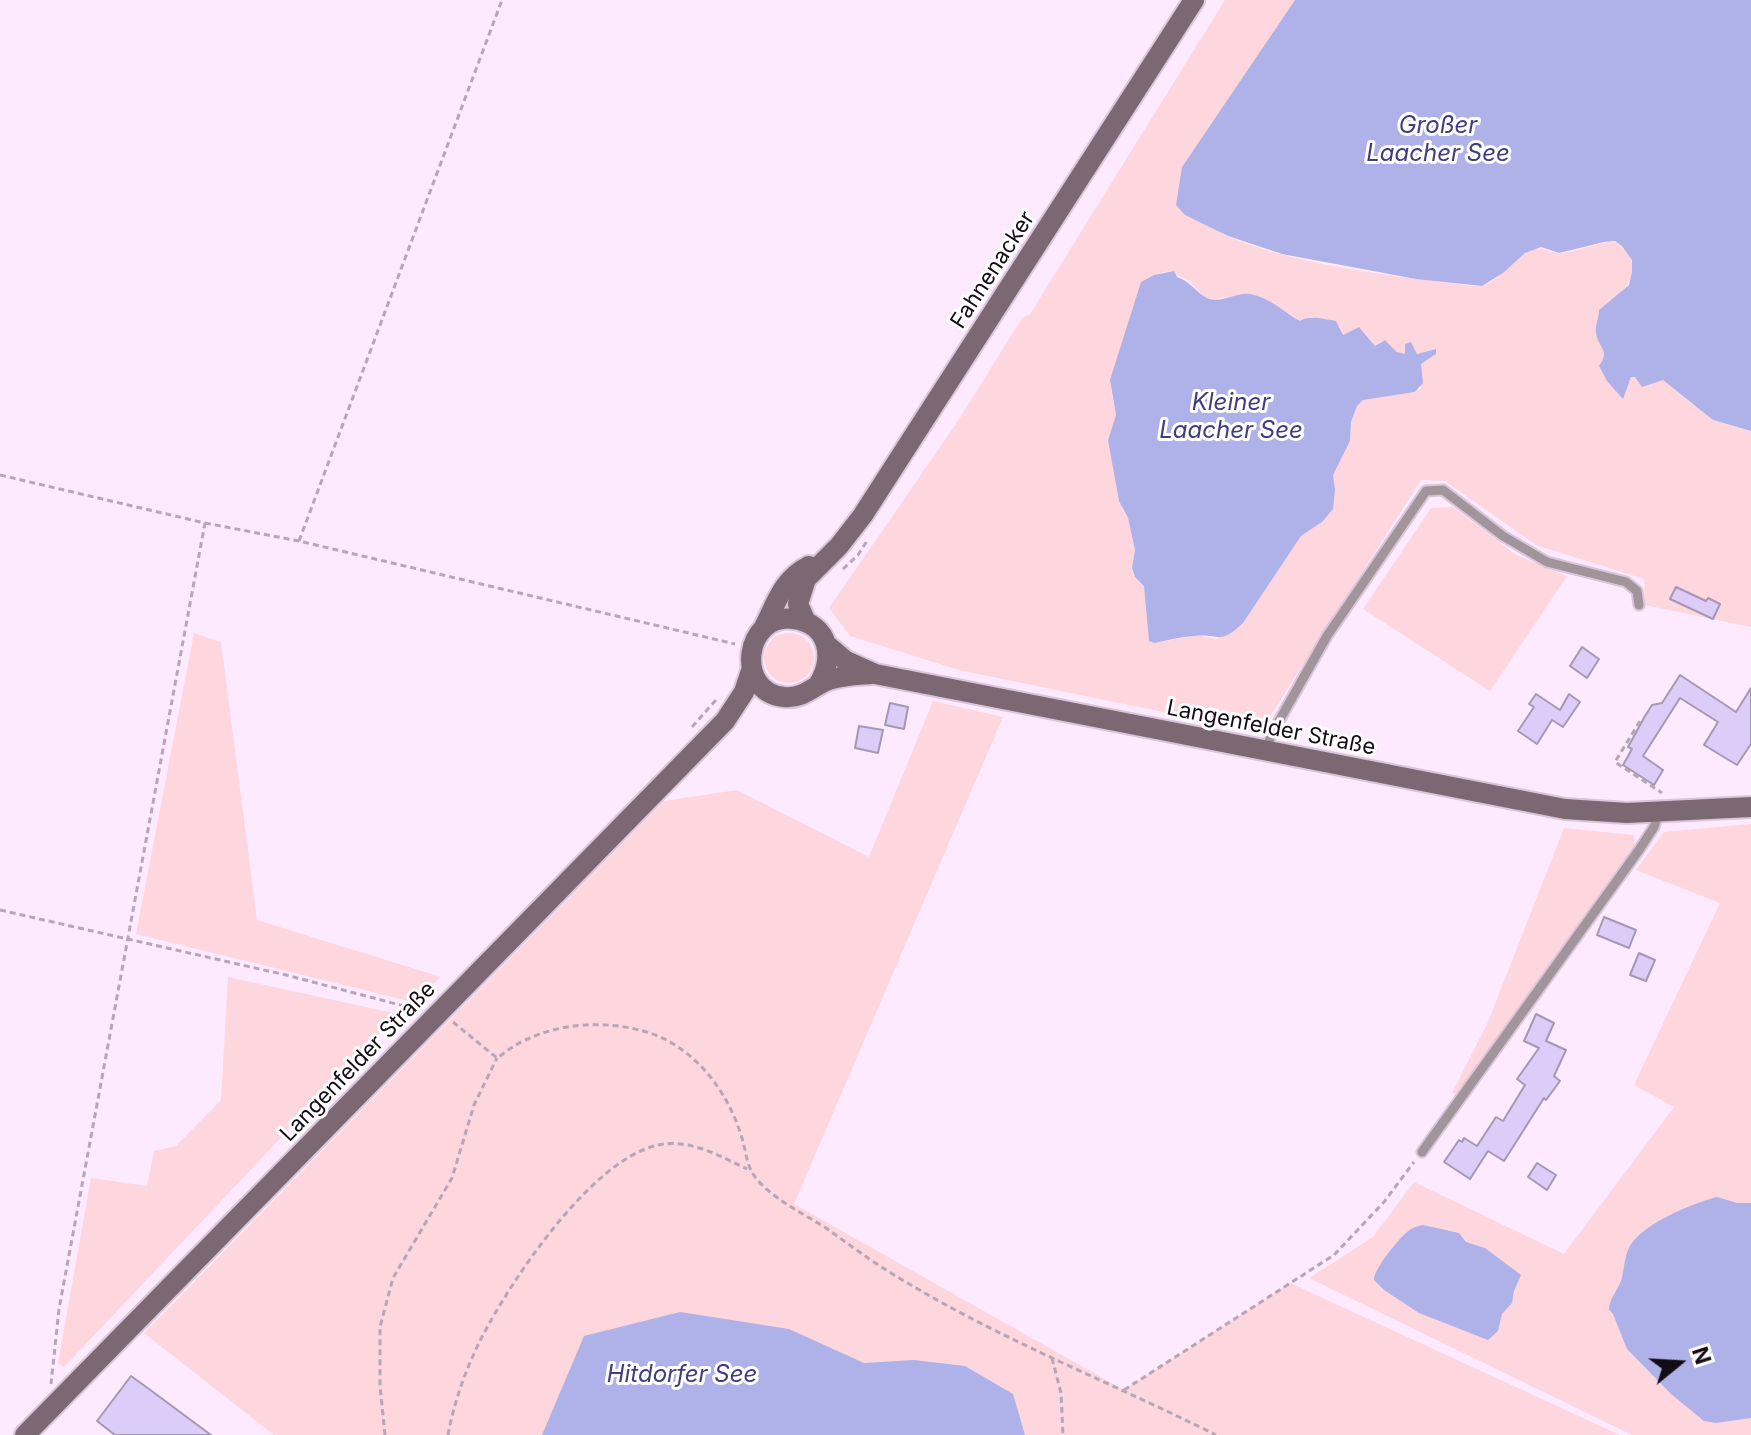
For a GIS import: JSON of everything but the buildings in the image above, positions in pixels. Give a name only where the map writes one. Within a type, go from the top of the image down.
[{"type":"street","name":"Fahnenacker","points":[[806,622],[799,611],[798,596],[806,579],[839,546],[863,515],[1194,0]]},
{"type":"street","name":"Fahnenacker","points":[[764,627],[778,596],[792,577],[824,559]]},
{"type":"street","points":[[764,627],[780,619],[806,622]]},
{"type":"street","name":"Langenfelder Straße","points":[[806,622],[846,661],[875,674]]},
{"type":"street","name":"Langenfelder Straße","points":[[25,1435],[725,721],[744,692],[764,627]]},
{"type":"street","points":[[818,685],[828,665],[826,644]]},
{"type":"street","points":[[752,658],[761,686],[778,696]]},
{"type":"street","name":"Langenfelder Straße","points":[[725,721],[754,703],[778,696],[796,697],[844,676],[875,674],[1269,744],[1565,809],[1594,812],[1661,803],[1751,807]]},
{"type":"lane","name":"Langenfelder Straße","points":[[1269,744],[1327,636],[1426,491],[1443,490],[1503,536],[1547,562],[1626,582],[1637,591],[1639,605]]},
{"type":"lane","points":[[1422,1152],[1639,850],[1654,827],[1661,803]]},
{"type":"path","points":[[299,541],[502,0]]},
{"type":"path","points":[[0,475],[205,523],[299,541],[752,658]]},
{"type":"path","points":[[49,1395],[59,1309],[205,523]]},
{"type":"path","points":[[1640,721],[1615,762],[1661,803]]},
{"type":"path","points":[[0,910],[286,975],[404,1006],[435,1017],[497,1058]]},
{"type":"path","points":[[385,1435],[380,1386],[380,1327],[393,1278],[452,1178],[474,1105],[497,1058],[526,1039],[553,1029],[589,1025],[629,1028],[656,1036],[681,1048],[704,1067],[722,1093],[739,1128],[748,1170]]},
{"type":"path","points":[[448,1435],[453,1406],[489,1326],[525,1267],[576,1201],[613,1167],[634,1153],[657,1145],[705,1149],[748,1170],[785,1203],[891,1273],[1052,1358],[1216,1435]]},
{"type":"path","points":[[1124,1390],[1334,1255],[1384,1202],[1422,1152]]},
{"type":"path","points":[[1052,1358],[1061,1393],[1063,1435]]},
{"type":"shaded area","points":[[1225,0],[1295,0],[1182,167],[1185,215],[1229,237],[1278,254],[1363,271],[1472,286],[1493,281],[1530,250],[1559,253],[1601,243],[1620,244],[1628,251],[1632,263],[1631,278],[1623,290],[1599,311],[1596,333],[1605,352],[1603,361],[1648,385],[1663,380],[1713,420],[1751,431],[1751,627],[1645,605],[1644,579],[1536,545],[1445,481],[1421,480],[1260,732],[959,670],[850,636],[829,608],[958,421],[1022,318],[1030,314]],"holes":[[[1169,271],[1189,281],[1205,297],[1215,299],[1239,295],[1282,309],[1300,321],[1313,317],[1321,321],[1328,319],[1340,327],[1343,335],[1356,328],[1366,334],[1375,346],[1387,341],[1397,352],[1404,354],[1407,348],[1412,347],[1417,354],[1433,350],[1436,354],[1421,364],[1421,388],[1415,392],[1363,400],[1357,406],[1351,422],[1350,441],[1333,475],[1335,489],[1322,522],[1301,536],[1243,623],[1216,639],[1198,635],[1155,643],[1148,636],[1144,586],[1132,569],[1135,550],[1108,440],[1116,415],[1111,390],[1154,275]]]},
{"type":"shaded area","points":[[1453,507],[1516,555],[1567,576],[1490,691],[1363,609],[1431,508]]},
{"type":"shaded area","points":[[194,633],[221,642],[257,920],[441,977],[413,1002],[136,934]]},
{"type":"shaded area","points":[[789,633],[807,640],[814,658],[807,676],[789,683],[771,676],[764,658],[771,640]]},
{"type":"shaded area","points":[[933,701],[1003,717],[794,1204],[1124,1390],[1290,1283],[1620,1435],[274,1435],[144,1333],[664,801],[737,790],[869,857]]},
{"type":"shaded area","points":[[1751,824],[1751,1435],[1632,1435],[1309,1278],[1373,1237],[1414,1182],[1564,1254],[1674,1107],[1634,1085],[1720,903],[1636,870],[1664,832]]},
{"type":"shaded area","points":[[1564,828],[1634,835],[1635,848],[1457,1094],[1452,1093],[1488,1022]]},
{"type":"shaded area","points":[[228,977],[398,1014],[64,1367],[58,1363],[91,1178],[147,1186],[154,1151],[176,1146],[221,1100]]},
{"type":"water","name":"Großer Laacher See","points":[[1295,0],[1751,0],[1751,431],[1713,420],[1663,380],[1642,387],[1635,377],[1631,377],[1623,399],[1607,381],[1599,366],[1604,356],[1596,333],[1599,310],[1629,285],[1632,272],[1632,260],[1615,241],[1559,253],[1541,247],[1525,253],[1503,273],[1482,286],[1416,279],[1282,254],[1228,236],[1185,215],[1176,205],[1182,167]]},
{"type":"water","name":"Kleiner Laacher See","points":[[1174,271],[1177,277],[1207,298],[1218,300],[1250,294],[1270,301],[1300,321],[1312,318],[1336,321],[1343,335],[1359,327],[1375,346],[1385,340],[1397,352],[1405,354],[1405,344],[1411,342],[1417,354],[1436,349],[1436,354],[1421,364],[1423,383],[1415,392],[1363,400],[1357,406],[1351,422],[1350,441],[1333,475],[1333,509],[1322,522],[1301,536],[1243,623],[1224,636],[1189,636],[1155,643],[1149,641],[1144,586],[1135,577],[1132,568],[1135,550],[1128,518],[1119,501],[1108,440],[1116,415],[1110,380],[1141,282],[1154,275]]},
{"type":"water","points":[[1717,1197],[1737,1203],[1751,1203],[1751,1418],[1716,1423],[1704,1421],[1671,1394],[1627,1349],[1609,1310],[1621,1281],[1628,1250],[1634,1241],[1667,1216]]},
{"type":"water","points":[[1423,1225],[1459,1233],[1466,1242],[1485,1248],[1521,1275],[1512,1303],[1502,1314],[1498,1331],[1488,1340],[1419,1313],[1374,1280],[1383,1261],[1401,1238],[1411,1229]]},
{"type":"water","name":"Hitdorfer See","points":[[680,1312],[789,1329],[864,1363],[914,1360],[965,1366],[1013,1394],[1025,1435],[542,1435],[584,1336]]}]
